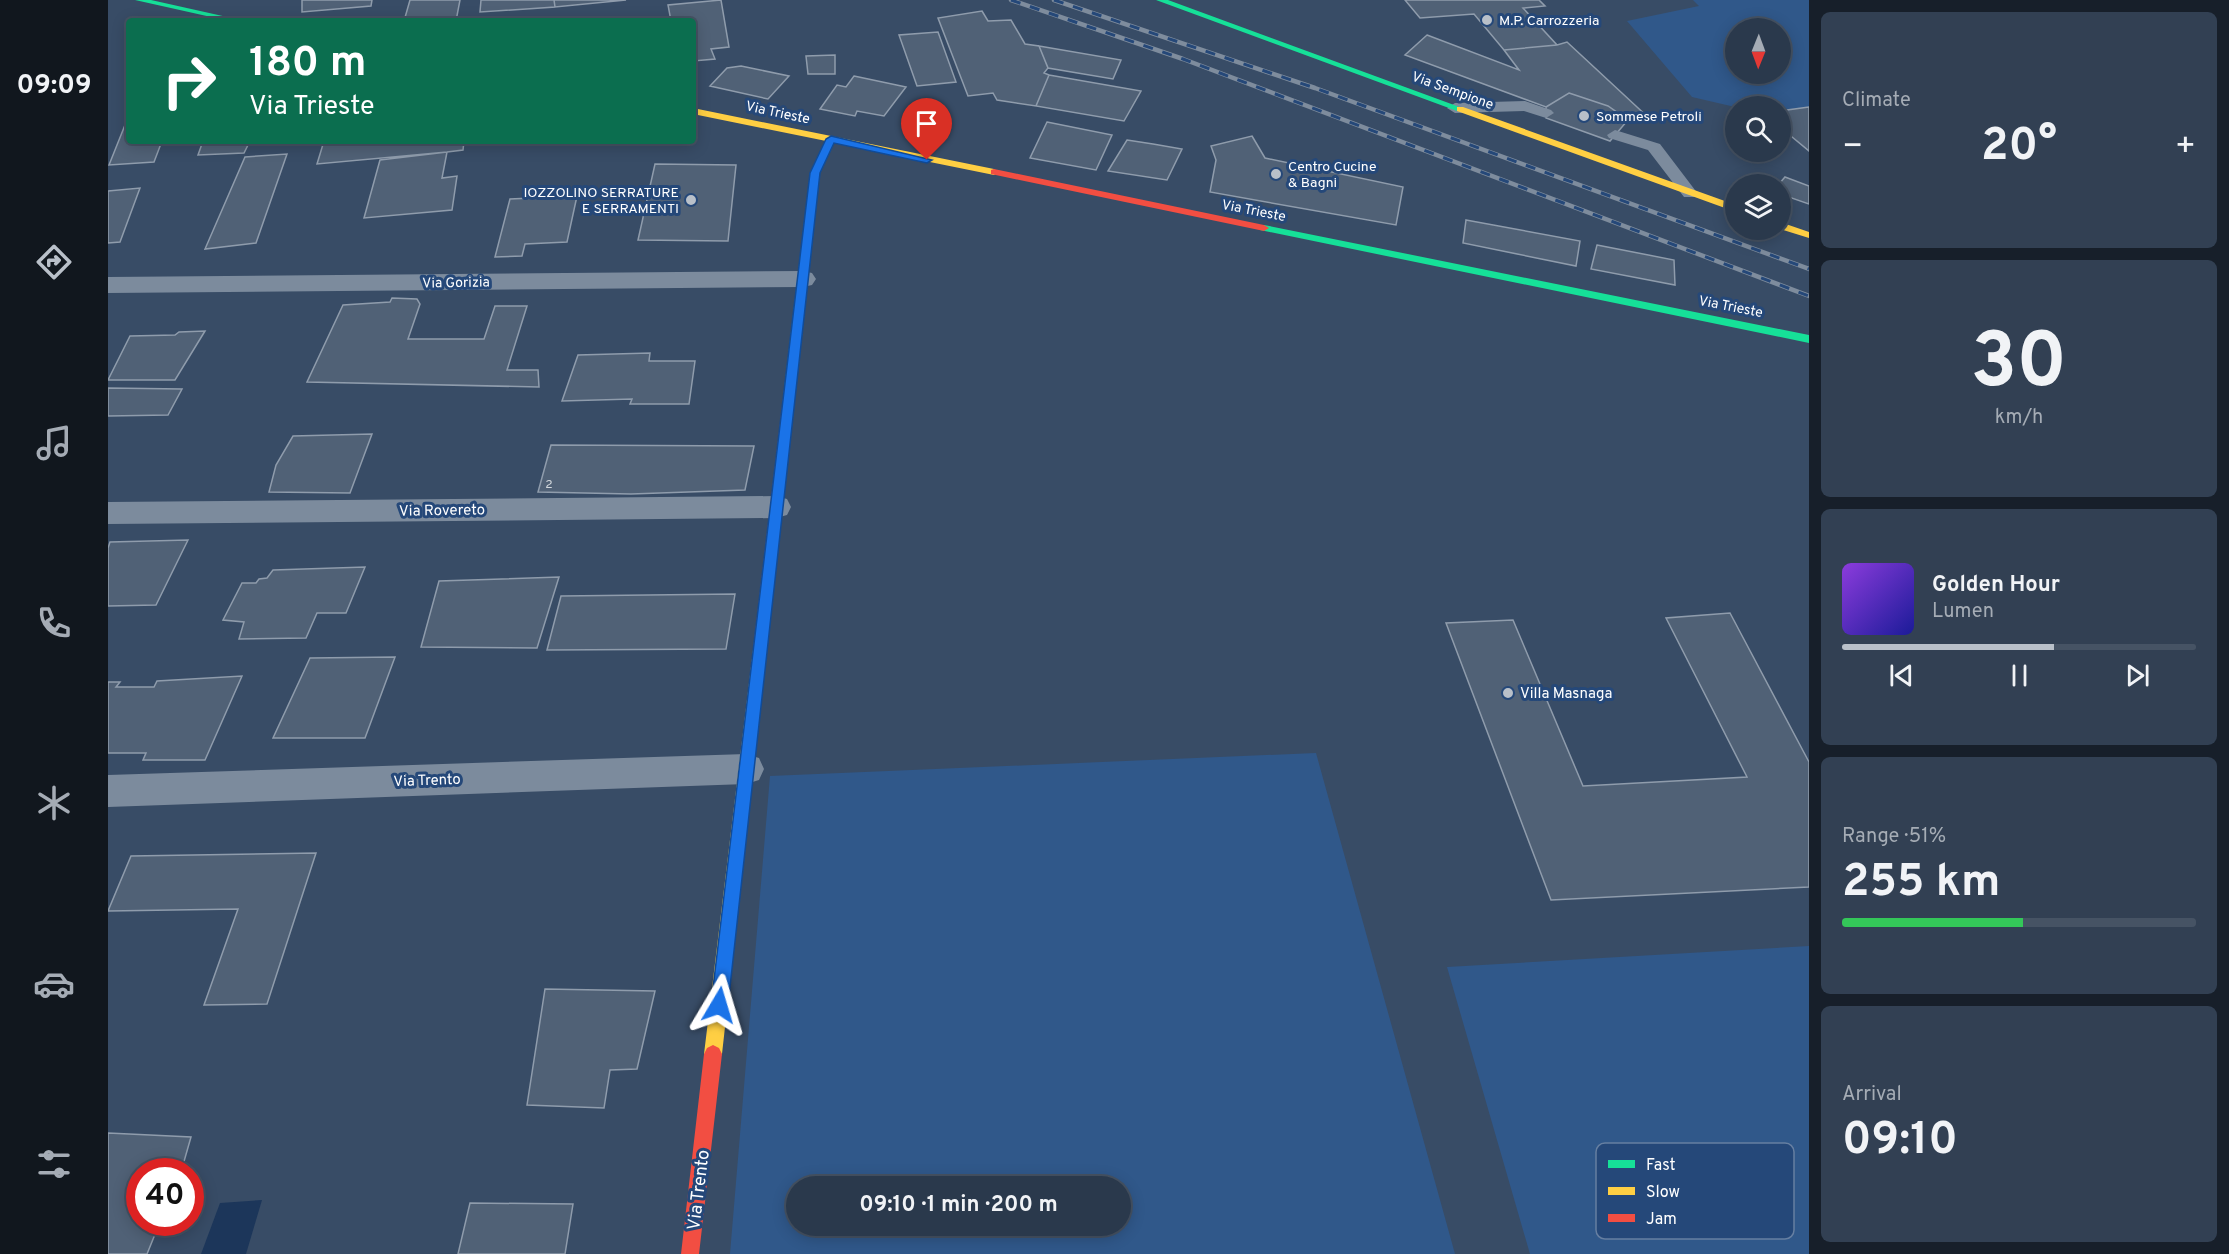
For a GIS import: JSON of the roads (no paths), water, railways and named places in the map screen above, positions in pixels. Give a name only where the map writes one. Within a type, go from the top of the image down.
[{"type":"street","points":[[139,0],[226,18]]},
{"type":"street","name":"Via Sempione","points":[[1160,0],[1725,205]]},
{"type":"street","name":"Via Trieste","points":[[696,112],[1809,339]]},
{"type":"street","name":"Via Trento","points":[[690,1254],[815,173],[831,139]]},
{"type":"street","points":[[1791,229],[1809,235]]},
{"type":"street","name":"Via Gorizia","points":[[108,285],[803,279]]},
{"type":"street","name":"Via Rovereto","points":[[108,513],[776,507]]},
{"type":"street","name":"Via Trento","points":[[108,791],[746,769]]},
{"type":"lane","points":[[1455,108],[1525,106],[1546,113]]},
{"type":"lane","points":[[1615,135],[1654,147],[1690,194]]},
{"type":"railway","points":[[1011,0],[1183,59],[1809,296]]},
{"type":"railway","points":[[1054,0],[1315,88],[1809,269]]},
{"type":"place","name":"M.P. Carrozzeria","points":[[1487,20]]},
{"type":"place","name":"Sommese Petroli","points":[[1584,116]]},
{"type":"place","name":"Centro Cucine & Bagni","points":[[1276,174]]},
{"type":"place","name":"IOZZOLINO SERRATURE E SERRAMENTI","points":[[691,200]]},
{"type":"place","name":"Villa Masnaga","points":[[1508,693]]}]
